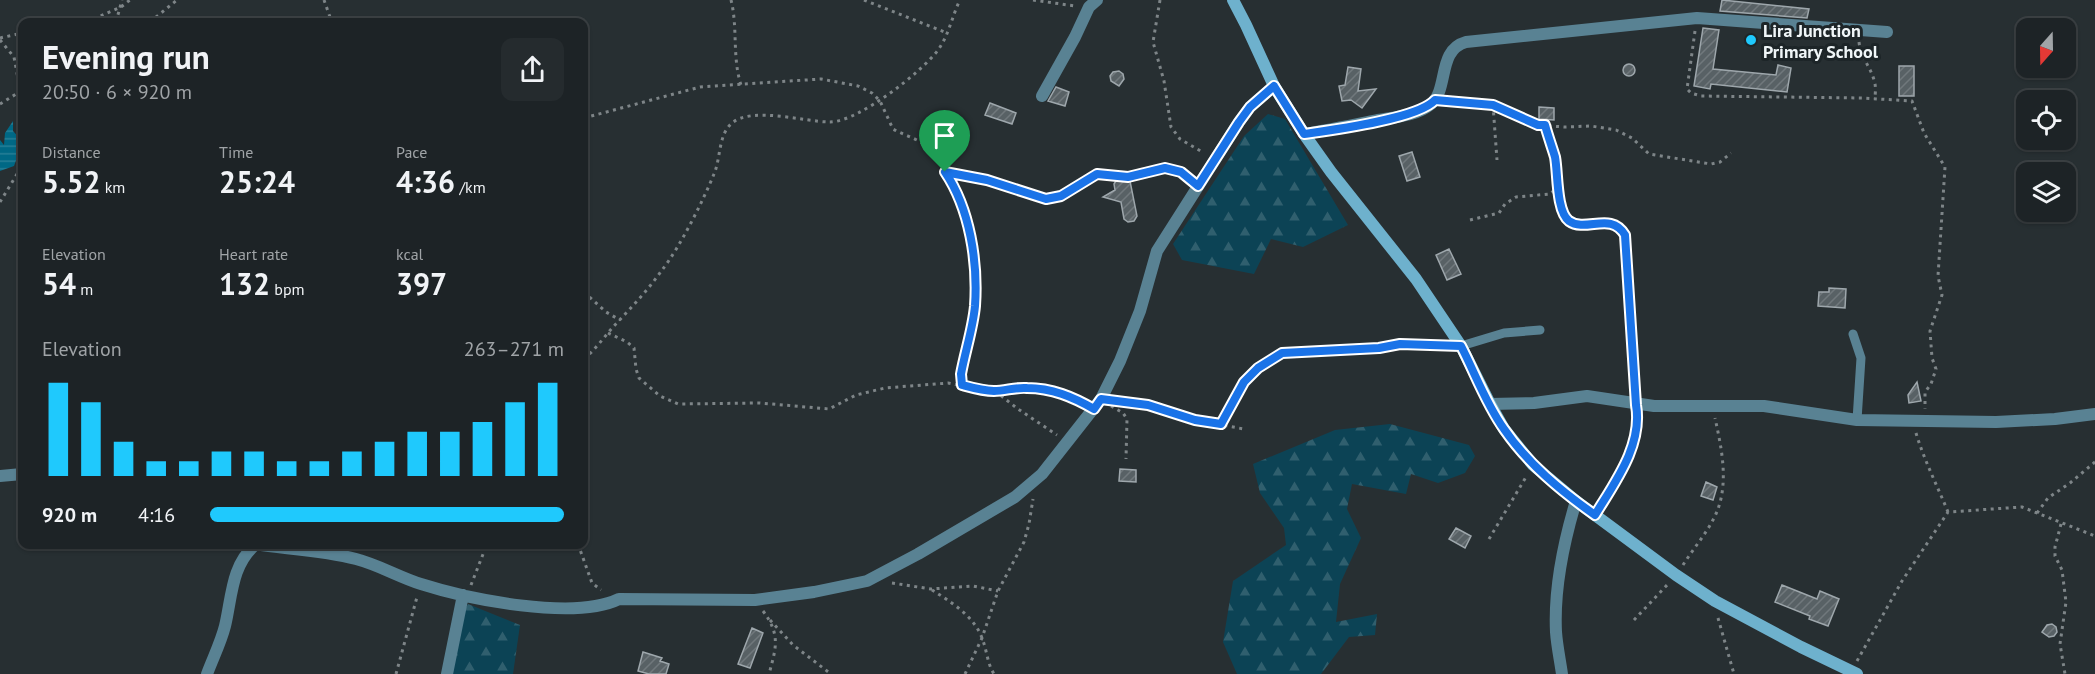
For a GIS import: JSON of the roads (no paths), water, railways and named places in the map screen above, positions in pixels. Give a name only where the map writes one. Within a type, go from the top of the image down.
[{"type":"street","points":[[1233,0],[1274,86],[1304,134],[1331,172],[1416,279],[1461,346],[1504,429],[1533,465],[1576,501],[1715,602],[1855,672]]},
{"type":"street","points":[[1042,96],[1093,4]]},
{"type":"street","points":[[1304,134],[1409,115],[1425,109],[1435,100],[1451,52],[1459,44],[1697,18],[1887,32]]},
{"type":"street","points":[[283,549],[356,559],[420,584],[465,596],[524,606],[570,608],[605,605],[619,599],[755,600],[814,592],[867,581],[1015,497],[1066,446],[1098,404],[1120,361],[1140,311],[1157,251],[1250,107],[1274,86]]},
{"type":"street","points":[[1490,404],[1534,403],[1587,396],[1636,405],[1764,406],[1857,420],[1996,422],[2044,420],[2095,414]]},
{"type":"street","points":[[0,476],[18,474]]},
{"type":"street","points":[[1562,674],[1556,633],[1557,605],[1567,531],[1576,501]]},
{"type":"street","points":[[207,674],[225,627],[235,576],[243,557],[250,549]]},
{"type":"street","points":[[447,674],[465,596]]},
{"type":"lane","points":[[1461,346],[1504,333],[1540,330]]},
{"type":"lane","points":[[1853,334],[1861,358],[1857,420]]},
{"type":"place","name":"Lira Junction Primary School","points":[[1751,40]]}]
